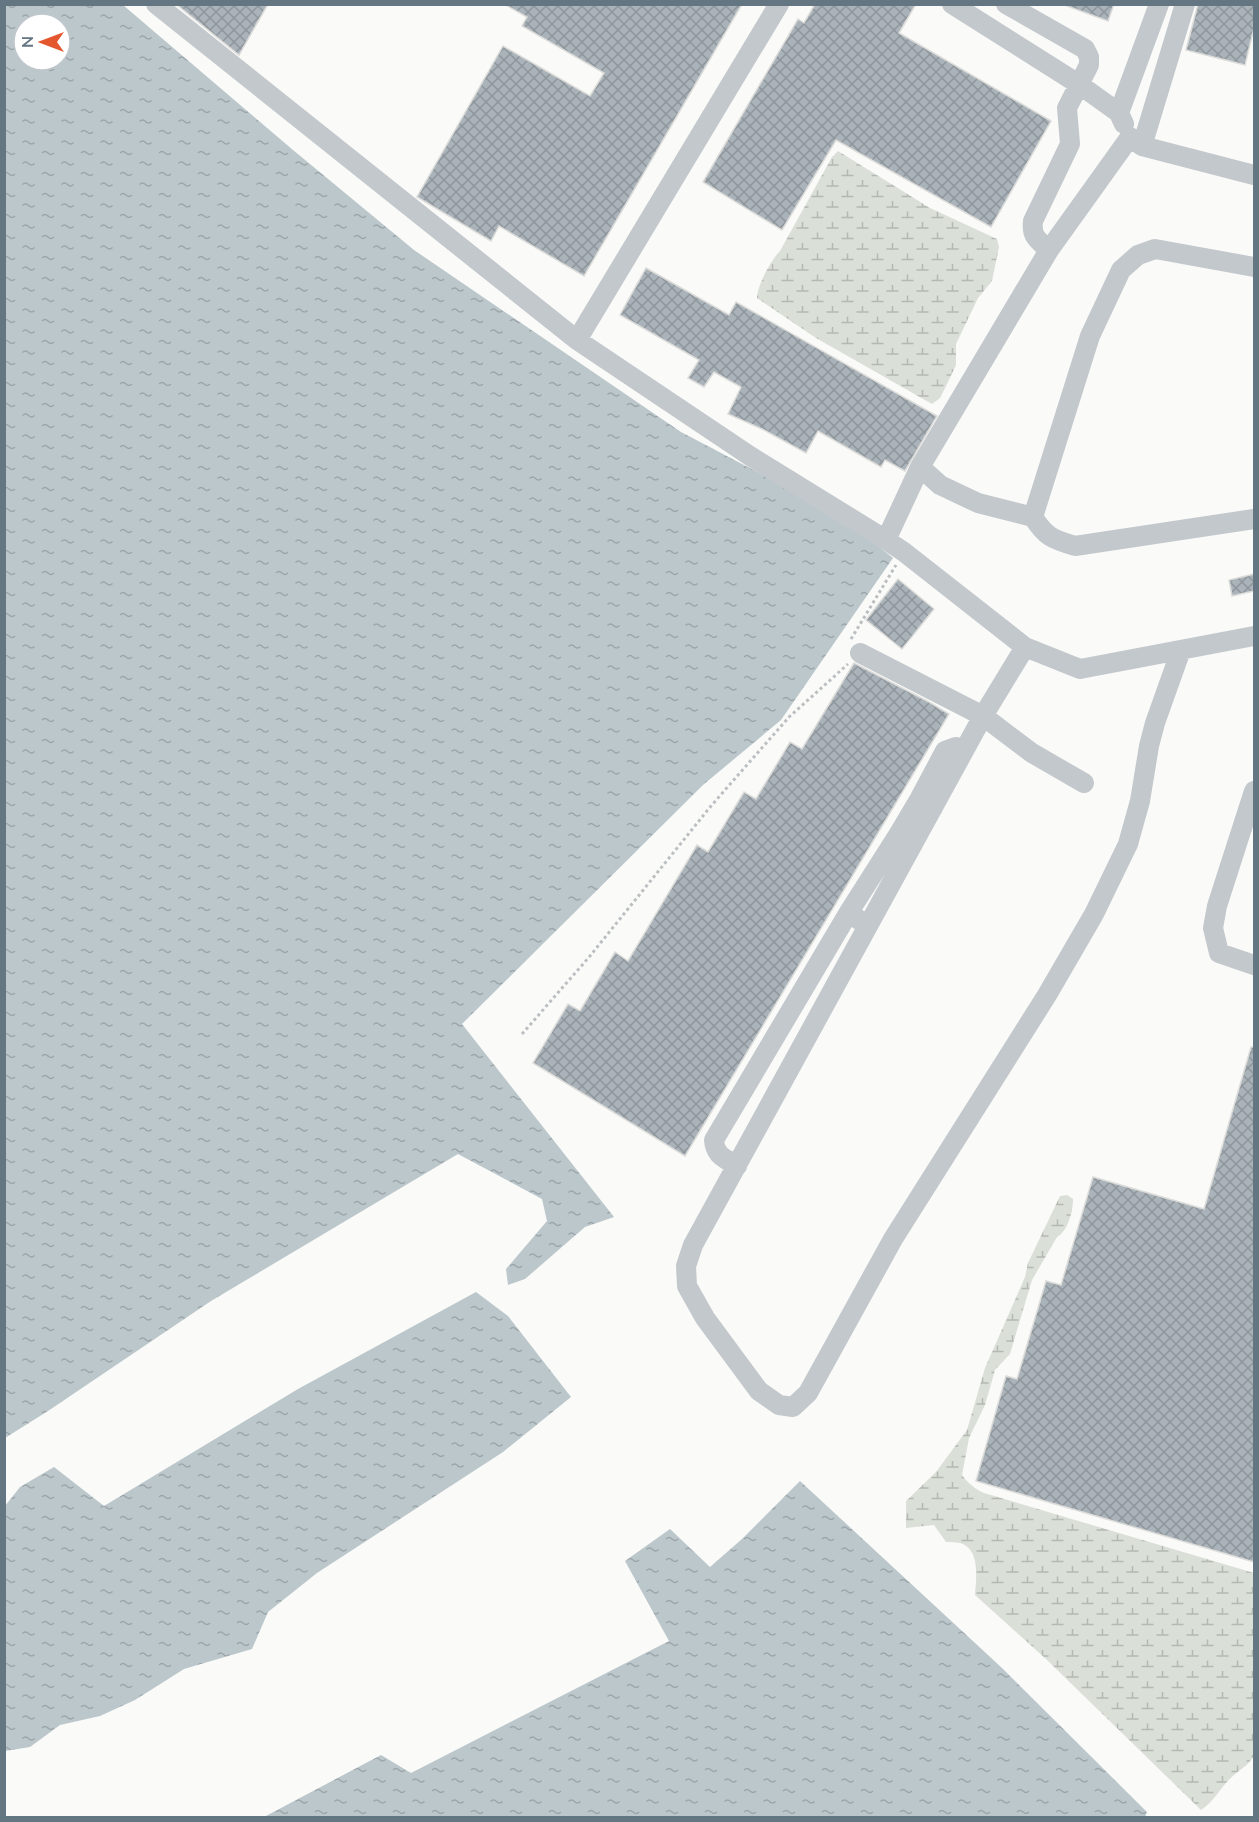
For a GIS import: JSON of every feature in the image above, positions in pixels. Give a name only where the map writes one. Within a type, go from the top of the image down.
[{"type":"lane","points":[[156,4],[577,340],[750,456],[904,552],[1025,647],[1080,669],[1254,636]]},
{"type":"lane","points":[[577,340],[779,4]]},
{"type":"lane","points":[[952,4],[1080,85],[1119,113],[1136,142],[1254,175]]},
{"type":"lane","points":[[1006,4],[1085,49],[1089,57],[1089,66],[1067,108],[1070,144],[1033,221],[1034,236],[1049,250]]},
{"type":"lane","points":[[1119,113],[1159,4]]},
{"type":"lane","points":[[886,540],[920,467],[1049,250],[1136,142],[1185,4]]},
{"type":"lane","points":[[1033,517],[1090,336],[1121,270],[1138,255],[1155,249],[1254,267]]},
{"type":"lane","points":[[920,467],[940,485],[978,503],[1033,517],[1042,532],[1058,541],[1075,546],[1254,519]]},
{"type":"lane","points":[[1025,647],[965,750],[926,803],[906,840],[868,928],[693,1245],[687,1266],[687,1286],[705,1318],[759,1391],[779,1405],[794,1407],[808,1393],[893,1239],[1047,996],[1094,914],[1128,844],[1140,801],[1155,723],[1181,650]]},
{"type":"lane","points":[[860,653],[983,716],[1032,753],[1084,783]]},
{"type":"lane","points":[[1254,791],[1217,906],[1213,928],[1219,953],[1254,965]]},
{"type":"lane","points":[[737,1166],[717,1153],[714,1140],[849,912],[906,840]]},
{"type":"lane","points":[[849,912],[868,928]]},
{"type":"lane","points":[[826,950],[848,963]]},
{"type":"lane","points":[[779,1030],[803,1045]]},
{"type":"lane","points":[[756,1069],[782,1085]]},
{"type":"path","points":[[522,1034],[590,956],[711,806],[789,717],[860,653],[850,647],[850,641],[904,552]]},
{"type":"green space","points":[[838,151],[930,208],[997,239],[999,247],[992,281],[978,298],[956,344],[956,365],[940,398],[932,404],[816,338],[757,298],[759,287],[769,267],[832,157]]},
{"type":"green space","points":[[1067,1195],[1073,1199],[1069,1220],[1032,1280],[1010,1354],[995,1370],[985,1405],[969,1438],[962,1475],[972,1486],[984,1493],[1254,1573],[1254,1755],[1248,1764],[1229,1779],[1201,1810],[1046,1659],[975,1595],[976,1566],[967,1546],[946,1542],[934,1525],[906,1528],[906,1501],[936,1472],[967,1430],[985,1368],[1025,1277],[1028,1263],[1060,1196]]},
{"type":"water","points":[[5,5],[123,5],[414,250],[681,432],[839,515],[893,558],[781,720],[703,785],[462,1024],[614,1217],[585,1227],[525,1279],[508,1285],[506,1269],[547,1221],[542,1199],[458,1154],[211,1301],[5,1438]]},
{"type":"water","points":[[476,1292],[508,1316],[571,1397],[503,1452],[317,1573],[268,1612],[252,1649],[184,1669],[135,1700],[100,1716],[60,1725],[30,1747],[5,1751],[5,1506],[20,1487],[54,1467],[104,1506],[298,1389]]},
{"type":"water","points":[[800,1481],[1002,1668],[1147,1812],[1145,1817],[264,1817],[381,1755],[411,1773],[669,1641],[625,1561],[670,1529],[710,1567],[742,1539]]},
{"type":"building","points":[[176,4],[268,4],[239,55]]},
{"type":"building","points":[[504,4],[742,4],[584,276],[499,226],[491,241],[417,197],[503,46],[590,96],[604,73],[522,26],[527,17]]},
{"type":"building","points":[[815,4],[916,4],[899,33],[1051,121],[991,227],[836,140],[782,230],[703,182],[798,19],[804,23]]},
{"type":"building","points":[[1067,4],[1114,4],[1108,21],[1067,6]]},
{"type":"building","points":[[1198,4],[1254,4],[1254,28],[1245,65],[1186,50]]},
{"type":"building","points":[[646,268],[729,315],[736,302],[937,416],[905,471],[885,460],[881,467],[818,431],[806,453],[728,414],[741,387],[714,372],[704,387],[688,378],[699,360],[620,315]]},
{"type":"building","points":[[1254,574],[1254,591],[1232,596],[1229,580]]},
{"type":"building","points":[[898,579],[934,609],[902,649],[866,620]]},
{"type":"building","points":[[854,663],[949,714],[685,1156],[533,1063],[568,1004],[580,1011],[615,952],[628,961],[697,845],[708,852],[744,792],[756,799],[790,742],[802,749]]},
{"type":"building","points":[[1251,1047],[1254,1047],[1254,1562],[976,1481],[1006,1376],[1017,1379],[1046,1281],[1061,1285],[1093,1177],[1204,1209]]}]
